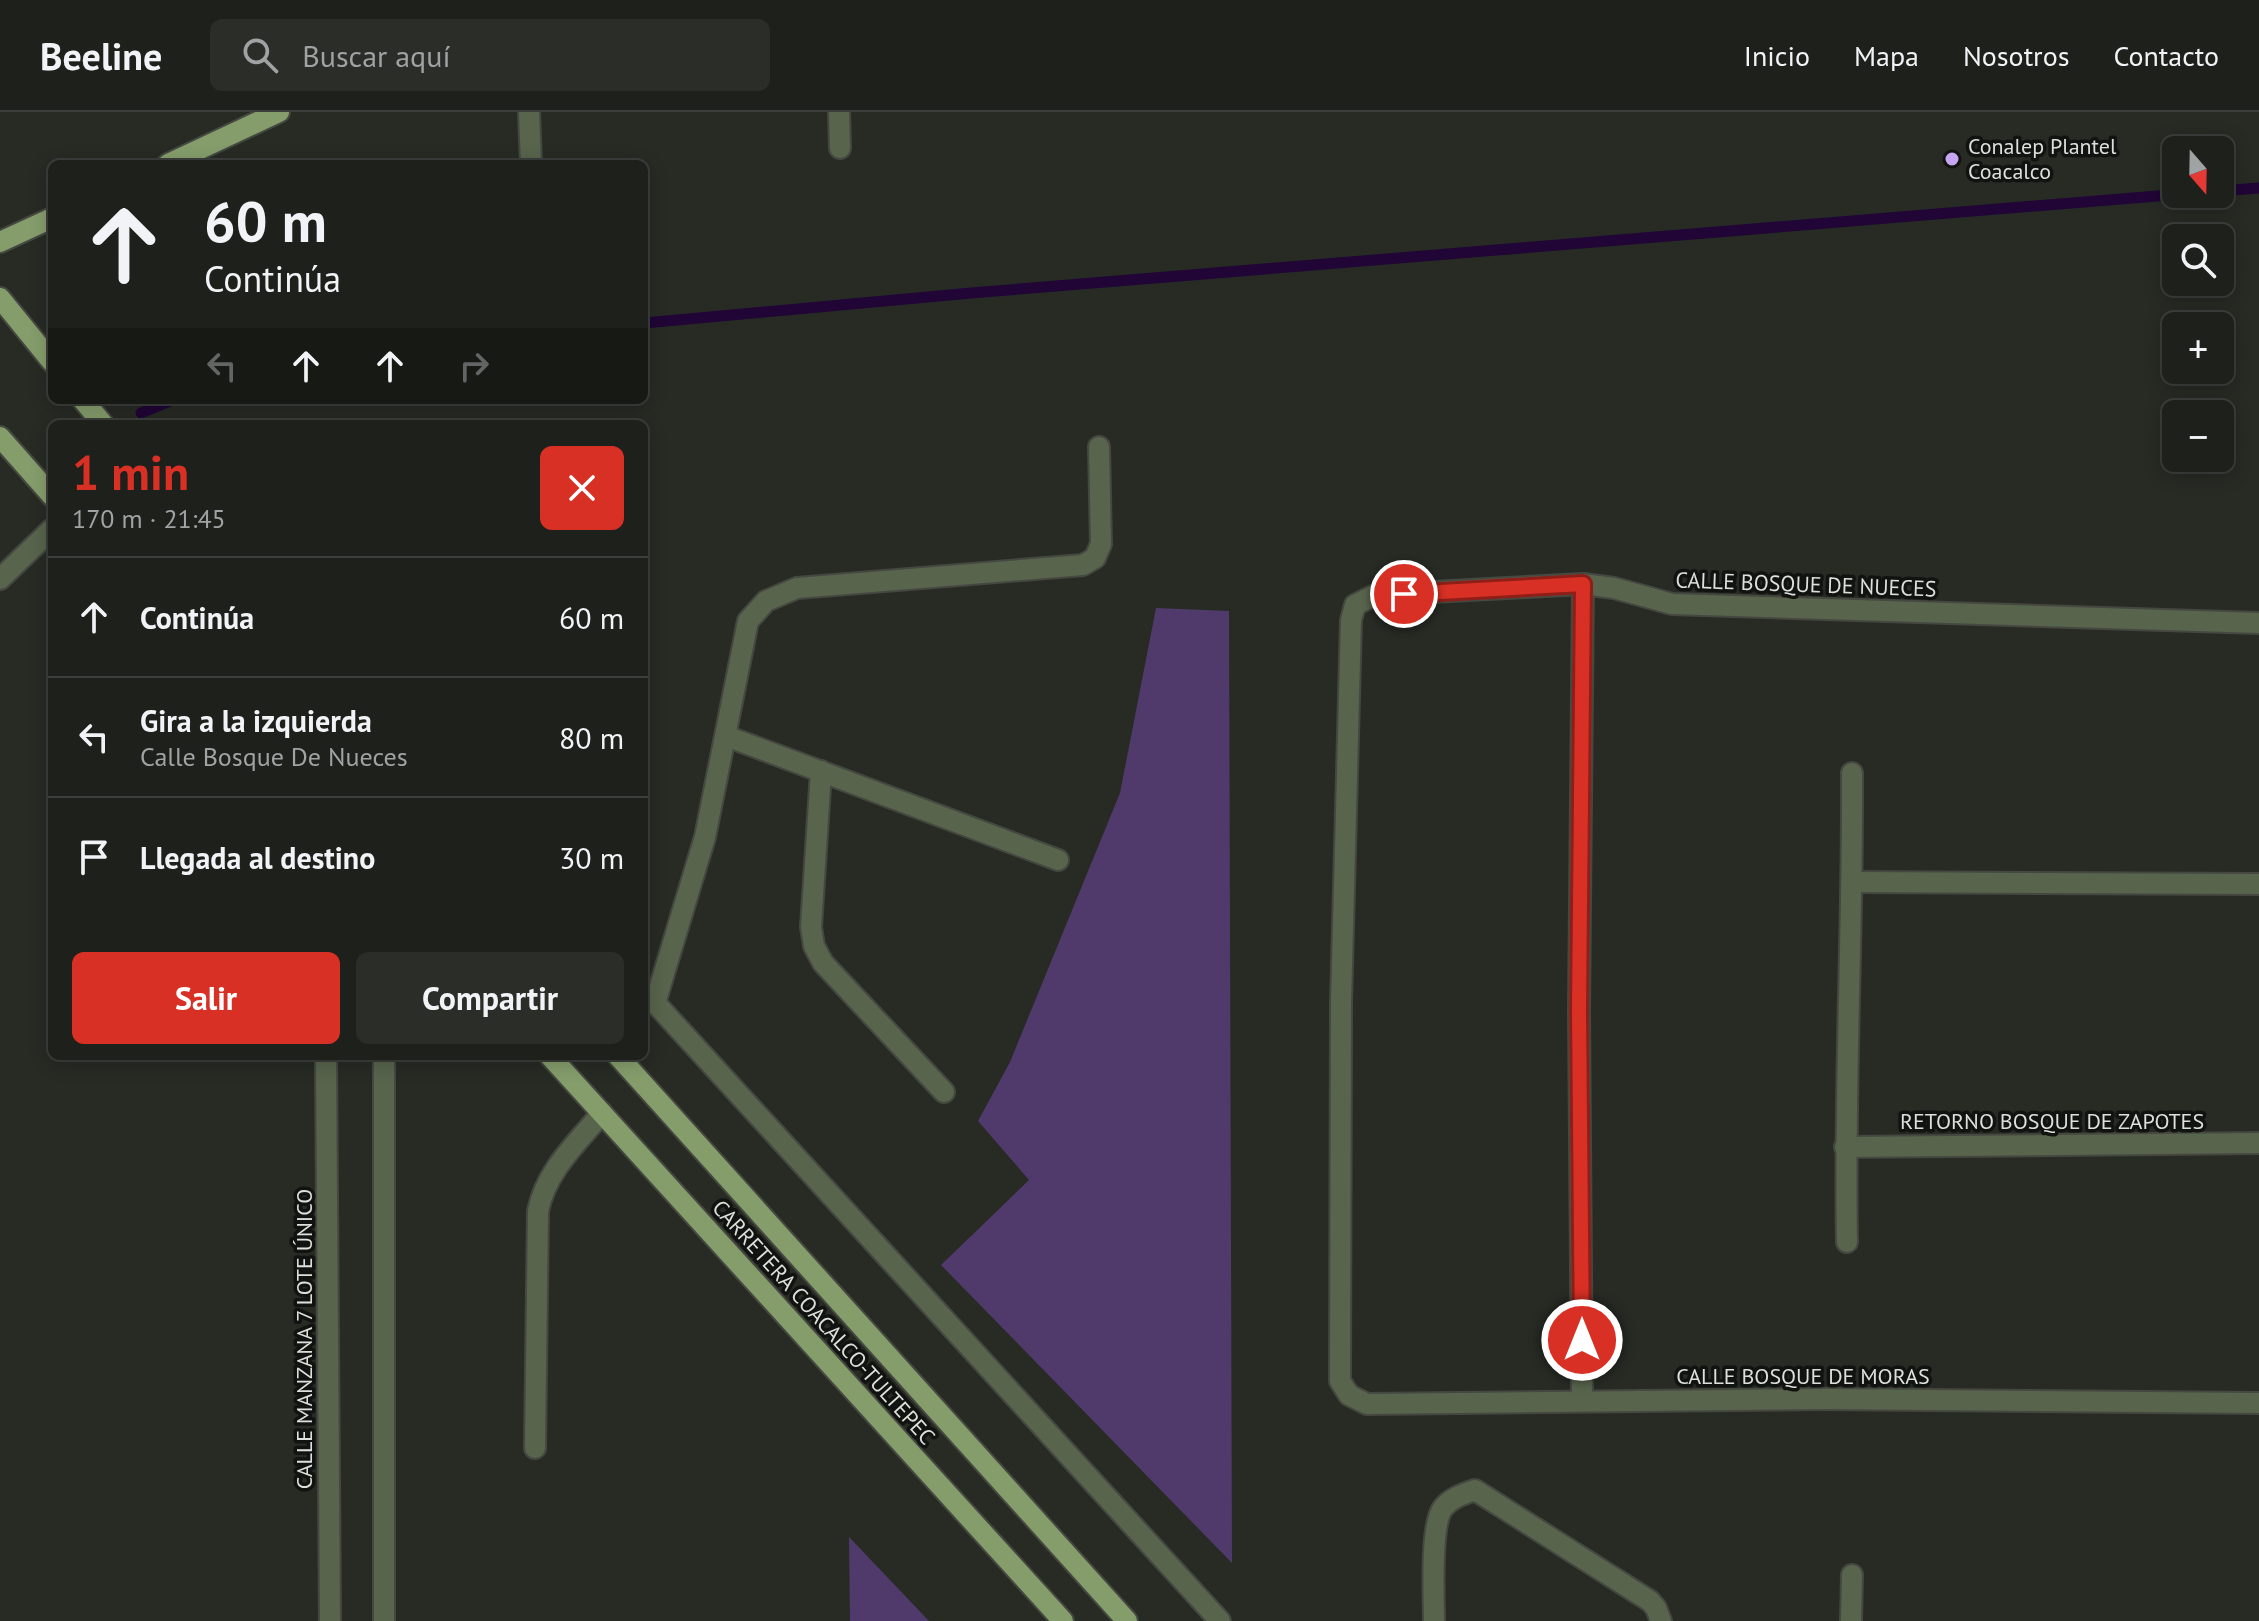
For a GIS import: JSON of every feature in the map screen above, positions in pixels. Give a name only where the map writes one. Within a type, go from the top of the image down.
[{"type":"main road","points":[[177,160],[279,112]]},
{"type":"main road","points":[[0,242],[48,220]]},
{"type":"main road","points":[[0,298],[48,357]]},
{"type":"main road","points":[[86,404],[100,420]]},
{"type":"main road","points":[[0,437],[48,491]]},
{"type":"main road","name":"CARRETERA COACALCO-TULTEPEC","points":[[554,1060],[1063,1621]]},
{"type":"main road","name":"CARRETERA COACALCO-TULTEPEC","points":[[622,1060],[1127,1621]]},
{"type":"street","points":[[529,112],[531,160]]},
{"type":"street","points":[[839,112],[840,148]]},
{"type":"street","points":[[1099,447],[1101,544],[1095,558],[1083,565],[797,588],[766,601],[748,621],[705,837],[650,997],[1220,1621]]},
{"type":"street","points":[[0,579],[48,533]]},
{"type":"street","points":[[1582,1400],[1579,1011],[1583,584]]},
{"type":"street","name":"CALLE BOSQUE DE NUECES","points":[[1349,1395],[1340,1381],[1341,1003],[1351,620],[1355,605],[1375,595],[1583,584],[1614,588],[1672,604],[2259,623]]},
{"type":"street","points":[[726,736],[1058,860]]},
{"type":"street","points":[[821,771],[811,927],[814,946],[823,963],[944,1092]]},
{"type":"street","points":[[1847,1242],[1845,1147],[1853,882],[1852,773]]},
{"type":"street","points":[[1853,882],[2259,884]]},
{"type":"street","name":"CALLE MANZANA 7 LOTE ÚNICO","points":[[326,1060],[330,1621]]},
{"type":"street","points":[[384,1060],[384,1621]]},
{"type":"street","points":[[535,1448],[538,1211],[542,1191],[552,1173],[602,1113]]},
{"type":"street","name":"RETORNO BOSQUE DE ZAPOTES","points":[[1845,1147],[2259,1143]]},
{"type":"street","name":"CALLE BOSQUE DE MORAS","points":[[1349,1395],[1367,1404],[1582,1400],[2259,1403]]},
{"type":"street","points":[[1434,1621],[1435,1533],[1441,1510],[1456,1496],[1475,1490],[1650,1601],[1661,1621]]},
{"type":"street","points":[[1851,1621],[1852,1575]]},
{"type":"shaded area","points":[[1156,608],[1229,611],[1232,1563],[941,1265],[1029,1180],[978,1121],[1010,1062],[1120,793]]},
{"type":"shaded area","points":[[849,1537],[929,1621],[850,1621]]},
{"type":"waterway","points":[[2234,190],[2259,188]]},
{"type":"waterway","points":[[648,323],[971,293],[2162,196]]},
{"type":"waterway","points":[[141,413],[163,404]]},
{"type":"place","name":"Conalep Plantel Coacalco","points":[[1952,159]]},
{"type":"route","points":[[1404,594],[1583,584],[1579,1011],[1582,1340]]}]
